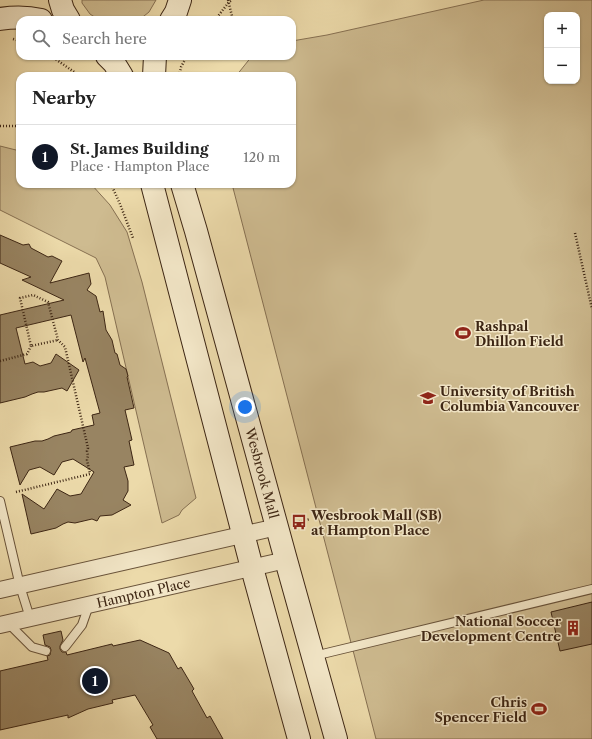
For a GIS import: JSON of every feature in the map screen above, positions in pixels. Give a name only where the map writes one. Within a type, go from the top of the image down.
[{"type":"main road","points":[[60,0],[67,16]]},
{"type":"main road","points":[[0,20],[16,18]]},
{"type":"main road","points":[[112,60],[120,72]]},
{"type":"main road","points":[[154,72],[155,60]]},
{"type":"main road","points":[[153,188],[298,739]]},
{"type":"main road","name":"Wesbrook Mall","points":[[183,188],[336,739]]},
{"type":"street","points":[[0,590],[277,527]]},
{"type":"street","name":"Hampton Place","points":[[4,624],[286,560]]},
{"type":"lane","points":[[0,501],[20,586],[30,618]]},
{"type":"lane","points":[[313,656],[592,589]]},
{"type":"lane","points":[[64,647],[82,625],[89,605]]},
{"type":"lane","points":[[4,624],[32,647],[46,651]]},
{"type":"path","points":[[218,16],[228,1],[232,0]]},
{"type":"path","points":[[228,1],[232,16]]},
{"type":"path","points":[[57,60],[74,72]]},
{"type":"path","points":[[180,72],[185,60]]},
{"type":"path","points":[[0,126],[16,126]]},
{"type":"path","points":[[113,188],[133,238]]},
{"type":"path","points":[[575,233],[592,309]]},
{"type":"path","points":[[0,361],[27,354],[31,346],[20,298],[33,295],[48,302],[58,340],[65,347],[88,448],[87,460],[90,474],[16,492]]},
{"type":"path","points":[[31,346],[58,340]]},
{"type":"path","points":[[299,522],[310,519]]},
{"type":"shaded area","points":[[82,0],[156,0],[149,12],[144,16],[93,16],[82,3]]},
{"type":"shaded area","name":"University of British Columbia Vancouver","points":[[484,0],[592,0],[592,739],[376,739],[233,188],[296,188],[296,72],[239,72],[249,60],[296,60],[296,40],[327,35]]},
{"type":"shaded area","points":[[0,146],[16,150],[16,188],[95,188],[110,205],[127,232],[142,282],[196,498],[182,510],[179,515],[162,523],[105,277],[96,258],[0,210]]},
{"type":"building","points":[[0,235],[23,245],[29,244],[31,248],[48,257],[52,256],[62,261],[50,283],[89,273],[91,284],[87,290],[96,296],[100,312],[103,311],[106,330],[112,340],[115,353],[117,354],[120,365],[126,369],[134,408],[125,410],[132,440],[129,441],[134,465],[124,467],[128,481],[128,491],[123,500],[131,505],[112,515],[100,516],[97,521],[92,519],[75,523],[68,522],[56,528],[31,534],[22,494],[44,509],[57,489],[70,496],[81,494],[94,472],[73,459],[62,462],[54,475],[40,467],[29,470],[20,485],[10,447],[35,441],[42,441],[54,436],[71,432],[72,430],[94,425],[92,415],[100,413],[85,358],[83,362],[71,315],[16,328],[25,364],[33,362],[40,366],[51,363],[56,354],[79,370],[67,391],[62,388],[38,392],[0,403],[0,315],[64,300],[22,280],[31,277],[0,263]]},
{"type":"building","name":"National Soccer Development Centre","points":[[592,602],[592,644],[560,651],[551,612]]},
{"type":"building","points":[[61,631],[63,640],[60,649],[62,652],[66,652],[67,655],[112,644],[113,646],[140,640],[169,653],[178,669],[181,667],[194,689],[192,691],[207,718],[210,716],[223,739],[157,739],[150,727],[153,725],[135,695],[112,700],[113,703],[88,709],[68,718],[68,715],[0,730],[0,671],[48,660],[47,656],[50,655],[51,650],[50,647],[45,645],[43,635]]},
{"type":"place","name":"Rashpal Dhillon Field","points":[[463,333]]},
{"type":"place","name":"University of British Columbia Vancouver","points":[[428,398]]},
{"type":"place","name":"Wesbrook Mall (SB) at Hampton Place","points":[[299,522]]},
{"type":"place","name":"National Soccer Development Centre","points":[[573,628]]},
{"type":"place","name":"St. James Building","points":[[95,681]]},
{"type":"place","name":"Chris Spencer Field","points":[[539,709]]}]
